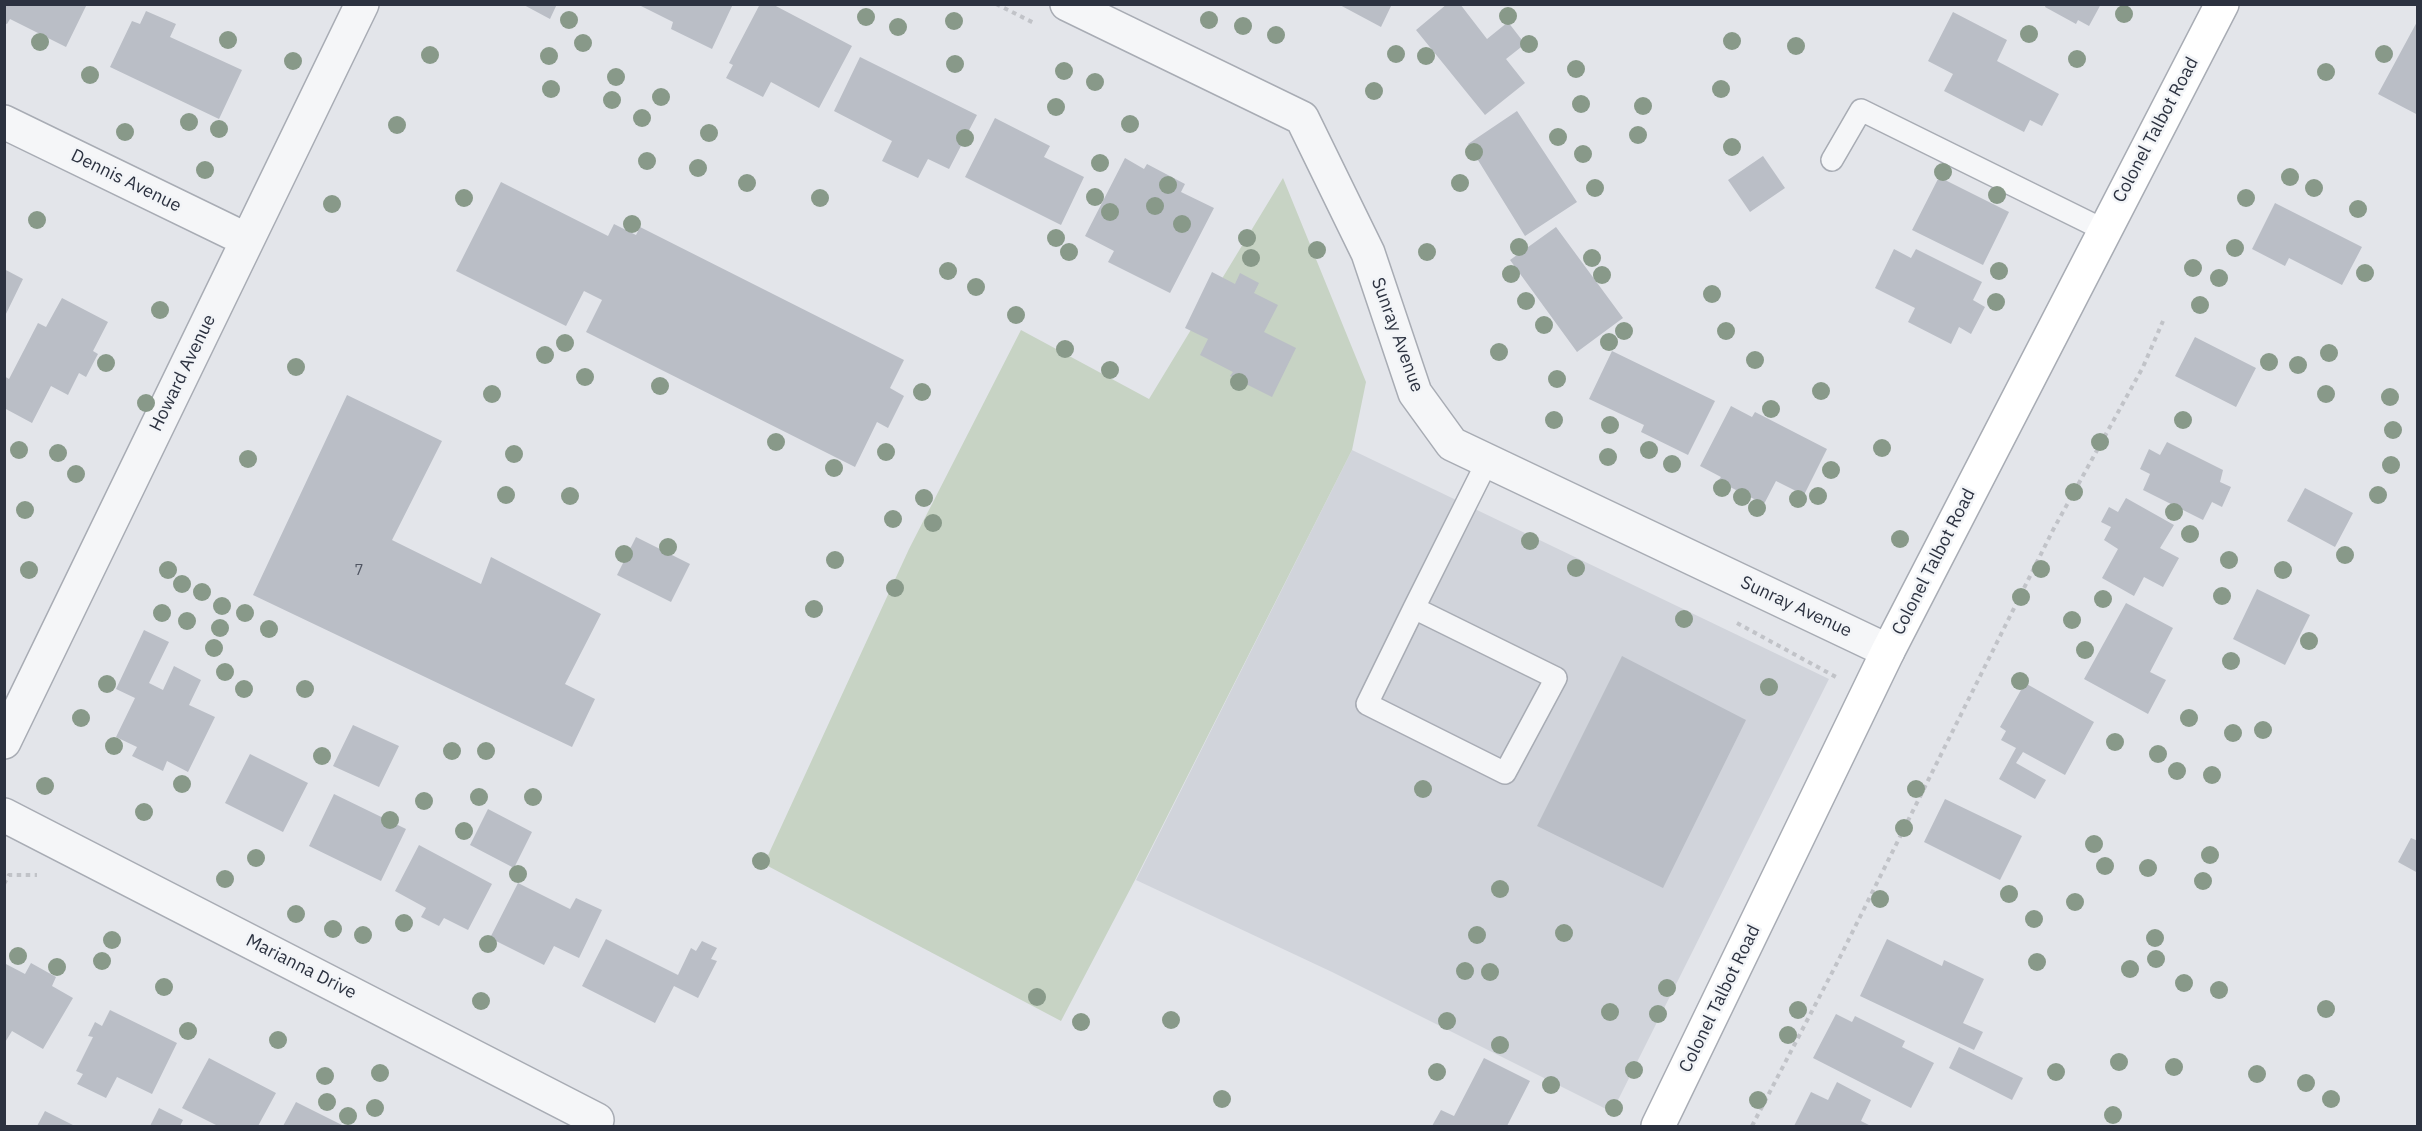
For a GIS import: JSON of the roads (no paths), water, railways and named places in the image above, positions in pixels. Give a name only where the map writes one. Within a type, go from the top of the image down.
[{"type":"main road","name":"Colonel Talbot Road","points":[[1658,1126],[1888,651],[2222,4]]},
{"type":"street","name":"Howard Avenue","points":[[4,742],[362,4]]},
{"type":"street","name":"Sunray Avenue","points":[[1067,4],[1302,118],[1368,253],[1415,393],[1452,444],[1888,651]]},
{"type":"street","name":"Dennis Avenue","points":[[4,122],[247,240]]},
{"type":"street","name":"Marianna Drive","points":[[4,815],[597,1120]]},
{"type":"lane","points":[[1832,160],[1861,110],[2104,230]]},
{"type":"lane","points":[[1414,608],[1556,678],[1505,773],[1367,704],[1414,608],[1488,461]]}]
